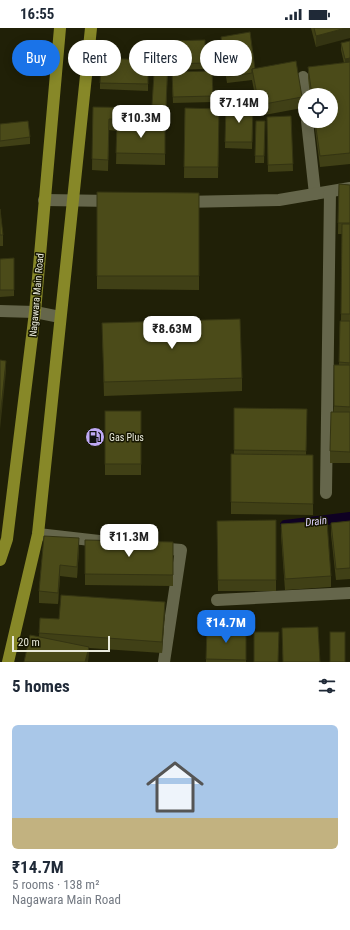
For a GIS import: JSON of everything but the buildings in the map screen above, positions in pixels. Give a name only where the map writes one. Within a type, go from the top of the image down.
[{"type":"main road","name":"Nagawara Main Road","points":[[0,560],[7,539],[35,312],[60,28]]},
{"type":"main road","points":[[8,662],[38,534],[91,28]]},
{"type":"street","points":[[302,77],[303,88]]},
{"type":"street","points":[[308,128],[315,194]]},
{"type":"street","points":[[174,202],[279,200],[350,188]]},
{"type":"street","points":[[326,493],[330,192]]},
{"type":"street","points":[[44,200],[127,201]]},
{"type":"street","points":[[0,311],[35,312],[60,316]]},
{"type":"street","points":[[38,534],[121,543]]},
{"type":"street","points":[[143,546],[181,550],[164,662]]},
{"type":"street","points":[[217,600],[350,593]]},
{"type":"waterway","name":"Drain","points":[[285,525],[350,517]]},
{"type":"place","name":"Gas Plus","points":[[95,437]]}]
